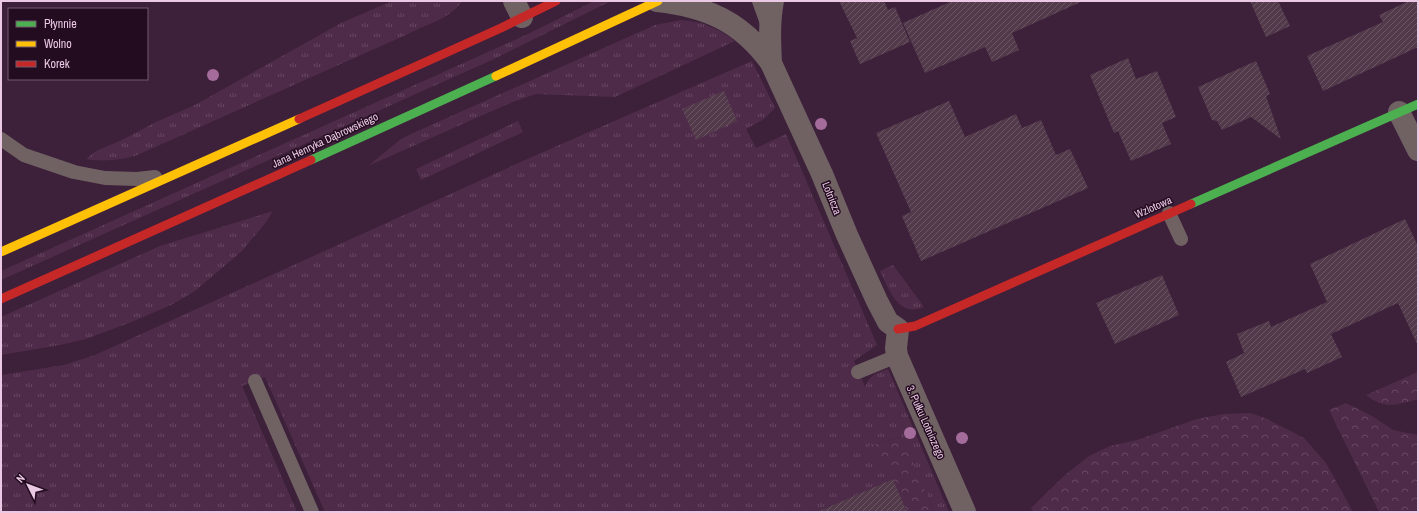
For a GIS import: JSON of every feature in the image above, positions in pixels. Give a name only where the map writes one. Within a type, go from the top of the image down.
[{"type":"main road","points":[[1,252],[501,28],[518,9],[556,1]]},
{"type":"main road","name":"Jana Henryka Dąbrowskiego","points":[[1,299],[316,158],[658,1]]},
{"type":"main road","name":"Wzlotowa","points":[[898,329],[915,326],[1409,108]]},
{"type":"street","name":"Lotnicza","points":[[658,1],[678,3],[698,8],[721,18],[748,36],[761,49],[771,63],[822,174],[847,236],[877,301],[888,322],[898,329]]},
{"type":"street","name":"Lotnicza","points":[[771,63],[770,14],[773,1]]},
{"type":"street","points":[[1409,108],[1418,150]]},
{"type":"street","name":"3. Pułku Lotniczego","points":[[898,329],[896,348],[897,356],[965,512]]},
{"type":"lane","points":[[759,1],[770,31]]},
{"type":"lane","points":[[1,139],[24,155],[74,172],[105,178],[137,180],[181,172]]},
{"type":"lane","points":[[1169,213],[1181,239]]},
{"type":"lane","points":[[858,372],[897,356]]},
{"type":"lane","points":[[255,381],[312,512]]},
{"type":"green space","points":[[392,1],[462,1],[445,17],[135,156],[111,160],[86,159],[96,151],[193,106],[341,23]]},
{"type":"green space","points":[[594,1],[611,1],[494,59],[1,280],[1,271],[530,33]]},
{"type":"green space","points":[[681,20],[697,22],[710,26],[735,41],[615,97],[536,94],[510,103],[368,166],[401,139],[411,134],[655,25]]},
{"type":"green space","points":[[752,61],[775,108],[764,119],[746,129],[756,148],[786,134],[877,345],[854,361],[865,387],[871,377],[888,369],[949,512],[934,512],[901,437],[869,446],[893,479],[817,512],[325,512],[265,377],[242,386],[297,512],[1,512],[1,375],[64,365],[95,355],[534,156]]},
{"type":"green space","points":[[518,121],[523,132],[421,180],[416,169]]},
{"type":"green space","points":[[273,211],[266,222],[242,251],[195,291],[171,305],[86,339],[1,355],[1,317],[160,246]]},
{"type":"green space","points":[[893,265],[924,307],[907,309],[896,300],[880,271]]},
{"type":"green space","points":[[1418,372],[1418,399],[1391,405],[1379,403],[1366,395]]},
{"type":"green space","points":[[1346,403],[1372,416],[1393,430],[1418,435],[1418,512],[1379,512],[1329,410]]},
{"type":"green space","points":[[1250,413],[1265,418],[1304,438],[1326,463],[1353,512],[1033,512],[1031,508],[1065,475],[1089,456],[1110,446],[1137,440],[1197,419],[1224,414]]},
{"type":"green space","points":[[902,437],[934,512],[907,512],[893,479],[869,446]]},
{"type":"building","points":[[839,1],[884,1],[888,10],[895,7],[910,42],[860,64],[850,41],[857,38]]},
{"type":"building","points":[[952,1],[1083,1],[1012,33],[1019,50],[992,62],[985,47],[925,73],[903,23]]},
{"type":"building","points":[[1250,1],[1278,1],[1290,26],[1266,37]]},
{"type":"building","points":[[1409,1],[1418,1],[1418,47],[1323,91],[1307,56],[1383,22],[1379,15]]},
{"type":"building","points":[[1128,58],[1136,79],[1157,71],[1176,117],[1162,123],[1171,144],[1131,161],[1118,131],[1114,133],[1090,75]]},
{"type":"building","points":[[1256,61],[1270,94],[1266,96],[1281,139],[1251,117],[1222,130],[1217,121],[1212,120],[1198,87]]},
{"type":"building","points":[[724,91],[737,121],[696,140],[682,109]]},
{"type":"building","points":[[949,101],[965,137],[1016,114],[1022,128],[1041,120],[1056,155],[1070,149],[1088,188],[921,261],[902,216],[911,212],[876,133]]},
{"type":"building","points":[[1405,219],[1418,246],[1418,346],[1398,303],[1331,334],[1342,357],[1307,373],[1305,369],[1241,397],[1226,362],[1244,353],[1237,334],[1269,321],[1271,327],[1327,302],[1310,264]]},
{"type":"building","points":[[1162,275],[1179,315],[1115,344],[1096,303]]},
{"type":"building","points":[[893,479],[907,512],[817,512]]},
{"type":"traffic: fast","points":[[311,160],[496,76]]},
{"type":"traffic: fast","points":[[1191,204],[1418,104]]},
{"type":"traffic: slow","points":[[496,76],[658,1]]},
{"type":"traffic: slow","points":[[1,252],[299,119]]},
{"type":"traffic: jam","points":[[299,119],[501,28],[556,1]]},
{"type":"traffic: jam","points":[[1,299],[311,160]]},
{"type":"traffic: jam","points":[[898,329],[915,326],[1191,204]]}]
